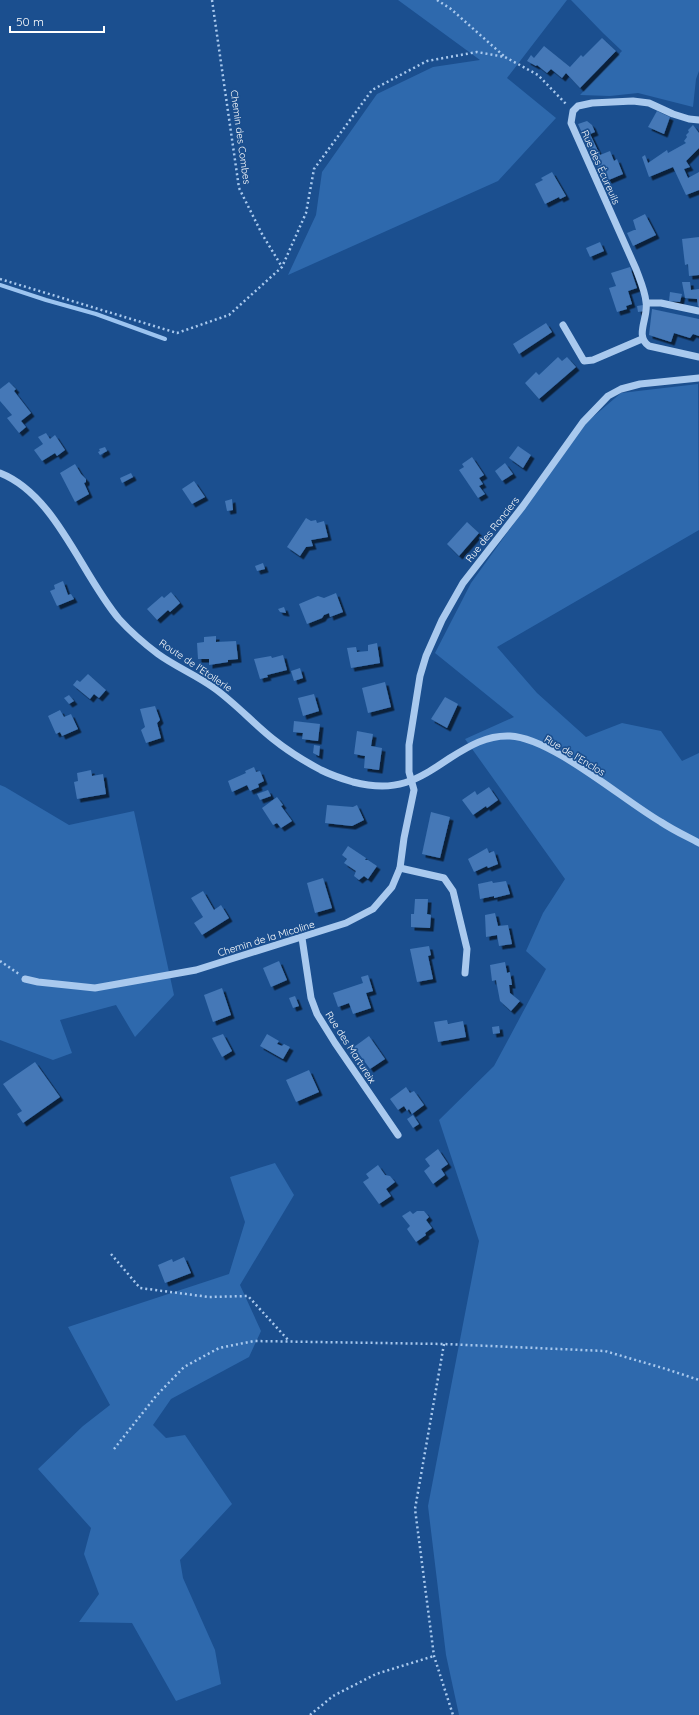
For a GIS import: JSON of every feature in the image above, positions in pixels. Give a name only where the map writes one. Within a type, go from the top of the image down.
[{"type":"street","points":[[573,111],[578,106],[592,103],[633,101],[649,103],[689,120],[699,120]]},
{"type":"street","name":"Rue des Écureuils","points":[[573,111],[571,123],[636,269],[647,303]]},
{"type":"street","points":[[642,339],[647,303],[661,303],[699,312]]},
{"type":"street","points":[[563,324],[584,361],[593,360],[642,339]]},
{"type":"street","points":[[642,339],[649,346],[699,356]]},
{"type":"street","name":"Rue des Ronciers","points":[[412,781],[409,772],[409,745],[420,676],[426,656],[442,620],[463,583],[523,506],[583,422],[608,396],[621,389],[640,384],[699,378]]},
{"type":"street","name":"Route de l'Etoilerie","points":[[0,473],[12,478],[28,489],[44,505],[84,570],[120,619],[157,654],[212,686],[272,738],[298,757],[324,772],[371,786],[395,786],[412,781]]},
{"type":"street","name":"Rue de l'Enclos","points":[[412,781],[469,746],[489,738],[512,736],[536,743],[566,758],[661,823],[699,843]]},
{"type":"street","name":"Chemin de la Micoline","points":[[26,979],[38,982],[95,988],[196,970],[346,923],[373,909],[392,887],[400,868],[404,838],[414,790],[412,781]]},
{"type":"street","points":[[400,868],[444,878],[454,891],[467,949],[464,972]]},
{"type":"street","name":"Rue des Martureix","points":[[302,938],[311,998],[317,1014],[334,1043],[398,1135]]},
{"type":"path","name":"Chemin des Combes","points":[[212,0],[226,87],[239,188],[262,234],[282,267]]},
{"type":"path","points":[[437,0],[451,9],[505,57],[538,75],[573,111]]},
{"type":"path","points":[[0,279],[177,334],[229,315],[282,267],[306,213],[314,169],[372,90],[427,61],[478,52],[505,57]]},
{"type":"path","points":[[0,961],[26,979]]},
{"type":"path","points":[[111,1254],[140,1288],[209,1297],[248,1296],[290,1341]]},
{"type":"path","points":[[114,1449],[156,1396],[184,1367],[219,1348],[254,1341],[444,1344],[605,1351],[699,1380]]},
{"type":"path","points":[[444,1344],[415,1509],[434,1656],[453,1715]]},
{"type":"path","points":[[310,1715],[333,1696],[376,1674],[434,1656]]},
{"type":"shaded area","points":[[398,0],[567,0],[507,78],[556,118],[498,181],[288,275],[316,215],[322,172],[377,94],[433,67],[480,60]]},
{"type":"shaded area","points":[[571,0],[699,0],[699,71],[696,79],[693,107],[638,93],[610,96],[580,95],[622,51]]},
{"type":"shaded area","points":[[698,384],[699,530],[497,647],[537,693],[586,737],[622,723],[661,731],[682,761],[699,753],[699,1715],[459,1715],[446,1655],[428,1506],[479,1241],[439,1120],[494,1066],[546,969],[526,951],[543,913],[565,879],[465,739],[514,717],[435,653],[471,583],[587,422],[621,393]]},
{"type":"shaded area","points":[[0,785],[69,825],[134,811],[174,995],[135,1037],[116,1005],[60,1020],[72,1053],[53,1060],[0,1040]]},
{"type":"shaded area","points":[[275,1163],[294,1195],[240,1285],[261,1331],[249,1357],[171,1399],[153,1425],[166,1438],[185,1435],[232,1504],[180,1560],[183,1578],[215,1650],[221,1684],[176,1701],[132,1623],[79,1622],[99,1594],[84,1554],[91,1528],[38,1469],[83,1426],[110,1405],[68,1327],[229,1274],[245,1222],[230,1177]]},
{"type":"building","points":[[602,38],[616,51],[580,88],[566,73],[562,78],[551,69],[547,73],[537,65],[536,66],[527,61],[531,55],[534,58],[544,46],[570,67],[581,55],[583,57]]},
{"type":"building","points":[[657,111],[670,117],[664,134],[648,127]]},
{"type":"building","points":[[587,121],[592,125],[595,132],[590,134],[600,155],[610,151],[614,161],[617,159],[623,174],[604,182],[578,124]]},
{"type":"building","points":[[693,125],[699,133],[699,148],[686,161],[690,167],[684,169],[688,178],[699,172],[699,190],[686,195],[673,167],[649,177],[642,157],[645,155],[648,163],[667,150],[668,153],[686,143],[684,141],[687,137],[686,135],[689,132],[688,130]]},
{"type":"building","points":[[552,172],[566,196],[560,199],[559,197],[545,204],[535,184],[543,180],[541,178]]},
{"type":"building","points":[[645,214],[656,235],[633,246],[627,233],[636,230],[633,220]]},
{"type":"building","points":[[699,237],[699,275],[689,276],[688,264],[685,265],[682,239]]},
{"type":"building","points":[[600,242],[604,251],[590,257],[586,248]]},
{"type":"building","points":[[630,267],[637,288],[628,291],[632,304],[626,306],[627,309],[617,312],[609,288],[616,286],[611,273]]},
{"type":"building","points":[[682,282],[690,282],[691,290],[699,289],[698,307],[697,299],[685,298]]},
{"type":"building","points":[[670,292],[682,294],[680,302],[669,301]]},
{"type":"building","points":[[643,305],[644,311],[638,312],[637,306]]},
{"type":"building","points":[[652,309],[699,319],[699,336],[693,334],[690,338],[674,333],[671,342],[649,335]]},
{"type":"building","points":[[546,323],[552,332],[519,354],[513,344]]},
{"type":"building","points":[[558,357],[562,361],[567,357],[576,367],[539,399],[525,383],[536,372],[539,375]]},
{"type":"building","points":[[9,382],[16,389],[14,391],[31,413],[21,421],[26,427],[19,433],[7,418],[12,415],[0,401],[0,389]]},
{"type":"building","points":[[46,433],[50,439],[55,435],[65,450],[57,456],[55,453],[42,461],[34,450],[43,444],[38,437]]},
{"type":"building","points":[[518,446],[531,455],[523,468],[509,458]]},
{"type":"building","points":[[105,447],[107,451],[100,455],[98,452],[100,451],[99,449]]},
{"type":"building","points":[[472,457],[484,475],[479,478],[483,484],[479,486],[485,494],[478,498],[459,470],[464,467],[462,464]]},
{"type":"building","points":[[505,463],[513,474],[502,481],[495,471]]},
{"type":"building","points":[[75,464],[86,479],[86,482],[84,483],[89,494],[75,502],[60,473]]},
{"type":"building","points":[[131,473],[133,477],[122,483],[120,478]]},
{"type":"building","points":[[194,481],[205,497],[192,504],[182,489]]},
{"type":"building","points":[[232,499],[233,510],[227,511],[225,501]]},
{"type":"building","points":[[306,518],[311,521],[316,520],[317,523],[324,521],[328,537],[311,540],[313,546],[306,547],[300,556],[287,547]]},
{"type":"building","points":[[467,522],[479,533],[459,556],[447,544]]},
{"type":"building","points":[[263,563],[265,569],[257,571],[255,566]]},
{"type":"building","points":[[63,581],[68,595],[71,594],[74,599],[57,606],[50,591],[55,589],[54,585]]},
{"type":"building","points":[[171,592],[180,603],[170,612],[168,610],[157,620],[147,609],[162,596],[164,598]]},
{"type":"building","points":[[336,593],[343,612],[330,617],[329,613],[324,615],[322,618],[307,624],[299,604],[318,596],[324,598]]},
{"type":"building","points":[[284,607],[286,613],[280,612],[278,609]]},
{"type":"building","points":[[216,636],[216,642],[236,641],[238,659],[209,665],[209,659],[198,659],[197,643],[204,642],[204,637]]},
{"type":"building","points":[[377,643],[380,663],[351,668],[347,648],[356,647],[357,652],[368,651],[368,645]]},
{"type":"building","points":[[283,655],[287,670],[267,675],[268,677],[260,679],[254,659],[271,656],[272,658]]},
{"type":"building","points":[[300,668],[303,678],[294,681],[291,671]]},
{"type":"building","points":[[88,674],[106,690],[99,698],[94,694],[90,699],[73,685],[77,680],[80,682]]},
{"type":"building","points":[[385,682],[391,707],[368,713],[362,688]]},
{"type":"building","points":[[314,694],[319,711],[303,716],[298,698]]},
{"type":"building","points":[[69,695],[74,701],[69,704],[64,698]]},
{"type":"building","points":[[445,697],[458,704],[447,728],[431,719]]},
{"type":"building","points":[[155,706],[160,720],[157,723],[161,738],[146,743],[141,730],[145,727],[140,709]]},
{"type":"building","points":[[60,710],[64,717],[71,714],[78,729],[62,736],[60,732],[56,734],[48,716]]},
{"type":"building","points":[[294,721],[320,724],[318,741],[302,739],[303,733],[293,732]]},
{"type":"building","points":[[357,731],[373,734],[371,746],[382,748],[379,770],[364,768],[365,756],[354,754]]},
{"type":"building","points":[[314,745],[320,746],[319,756],[313,753]]},
{"type":"building","points":[[254,767],[256,772],[260,771],[264,781],[258,784],[259,787],[250,791],[247,785],[232,792],[228,781],[246,773],[245,771]]},
{"type":"building","points":[[91,770],[92,776],[103,774],[106,794],[77,799],[74,782],[78,781],[77,773]]},
{"type":"building","points":[[489,787],[498,800],[487,808],[486,806],[473,815],[462,800],[475,791],[477,795]]},
{"type":"building","points":[[268,790],[271,796],[260,800],[257,794]]},
{"type":"building","points":[[277,797],[283,805],[281,806],[292,821],[281,828],[277,823],[273,825],[262,808]]},
{"type":"building","points":[[327,805],[353,807],[357,805],[364,820],[352,826],[325,823]]},
{"type":"building","points":[[431,812],[450,817],[440,858],[422,854]]},
{"type":"building","points":[[348,846],[366,858],[365,860],[368,860],[377,866],[368,879],[364,876],[359,880],[354,876],[356,871],[344,863],[347,859],[342,855]]},
{"type":"building","points":[[487,848],[489,853],[494,851],[498,864],[488,868],[487,866],[474,872],[468,859]]},
{"type":"building","points":[[323,878],[332,908],[315,913],[307,883]]},
{"type":"building","points":[[492,881],[493,883],[506,881],[510,894],[494,898],[494,896],[480,899],[478,884]]},
{"type":"building","points":[[203,891],[214,910],[221,905],[229,918],[202,935],[194,923],[203,917],[191,898]]},
{"type":"building","points":[[415,899],[428,899],[427,914],[431,915],[430,928],[411,927],[411,914],[414,914]]},
{"type":"building","points":[[495,913],[498,926],[508,925],[512,944],[499,946],[497,935],[486,937],[485,915]]},
{"type":"building","points":[[429,946],[431,955],[428,956],[433,979],[417,982],[410,949]]},
{"type":"building","points":[[279,961],[287,980],[271,987],[263,968]]},
{"type":"building","points":[[505,962],[507,973],[510,972],[512,985],[509,985],[510,993],[520,1001],[511,1011],[500,1001],[496,980],[492,981],[490,965]]},
{"type":"building","points":[[368,975],[373,991],[366,993],[371,1008],[353,1014],[349,1003],[338,1007],[333,993],[363,983],[361,977]]},
{"type":"building","points":[[222,988],[231,1015],[213,1022],[204,995]]},
{"type":"building","points":[[295,996],[299,1006],[293,1008],[289,998]]},
{"type":"building","points":[[447,1020],[448,1024],[463,1021],[466,1037],[438,1042],[434,1022]]},
{"type":"building","points":[[499,1026],[500,1033],[493,1034],[492,1027]]},
{"type":"building","points":[[223,1034],[232,1051],[222,1057],[212,1038]]},
{"type":"building","points":[[267,1034],[279,1041],[277,1044],[282,1046],[284,1044],[290,1047],[283,1059],[260,1046]]},
{"type":"building","points":[[369,1036],[385,1059],[370,1069],[354,1047]]},
{"type":"building","points":[[35,1062],[60,1097],[23,1123],[17,1114],[22,1111],[3,1084]]},
{"type":"building","points":[[309,1070],[319,1092],[296,1102],[286,1080]]},
{"type":"building","points":[[406,1087],[410,1093],[414,1091],[424,1105],[412,1114],[409,1109],[407,1111],[404,1106],[398,1110],[390,1099]]},
{"type":"building","points":[[413,1115],[419,1124],[413,1128],[407,1119]]},
{"type":"building","points":[[438,1149],[448,1164],[441,1169],[445,1175],[433,1184],[424,1171],[430,1166],[425,1159]]},
{"type":"building","points":[[378,1165],[385,1175],[390,1176],[395,1182],[386,1189],[391,1196],[379,1204],[363,1182],[369,1178],[366,1174]]},
{"type":"building","points":[[410,1211],[413,1214],[417,1211],[424,1211],[429,1217],[426,1220],[432,1228],[425,1233],[426,1235],[416,1242],[407,1229],[410,1226],[402,1216]]},
{"type":"building","points":[[184,1257],[191,1273],[165,1283],[158,1265],[172,1259],[173,1262]]},
{"type":"waterway","points":[[0,285],[96,314],[165,339]]}]
